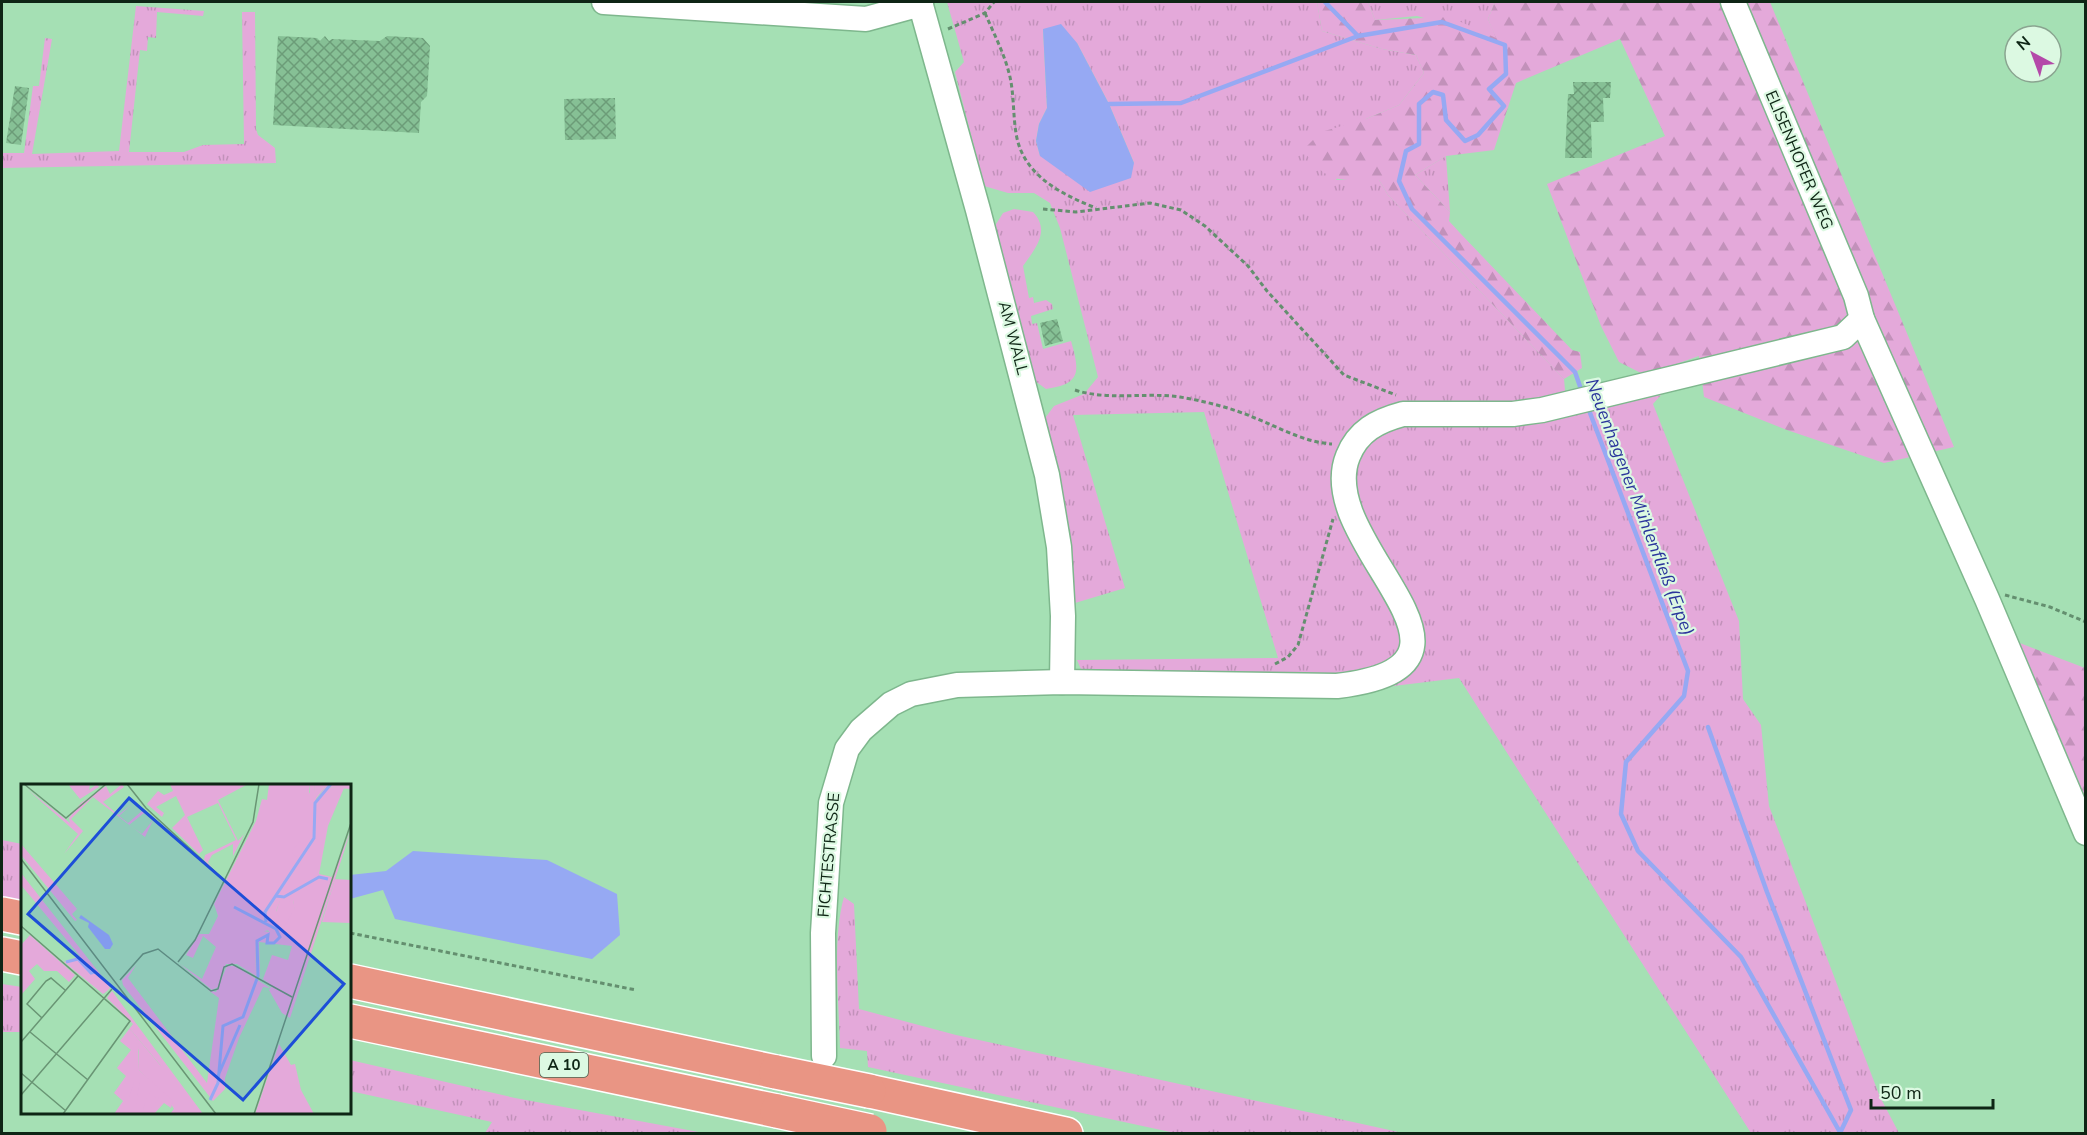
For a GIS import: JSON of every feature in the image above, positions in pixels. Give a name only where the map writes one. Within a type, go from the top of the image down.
[{"type":"highway","points":[[2,914],[21,918]]},
{"type":"highway","points":[[2,954],[21,958]]},
{"type":"highway","name":"A 10","points":[[351,981],[1066,1134]]},
{"type":"highway","name":"A 10","points":[[351,1021],[876,1132]]},
{"type":"street","points":[[604,2],[866,19],[920,3]]},
{"type":"street","name":"ELISENHOFER WEG","points":[[1733,2],[1856,296],[1863,319],[1987,599],[2085,833]]},
{"type":"street","name":"AM WALL","points":[[920,3],[997,278],[1047,475],[1059,547],[1063,616],[1062,682]]},
{"type":"street","points":[[1343,486],[1345,464],[1354,441],[1368,428],[1385,419],[1403,414],[1513,414],[1570,404],[1843,337],[1863,319]]},
{"type":"street","name":"FICHTESTRASSE","points":[[824,1056],[823,933],[831,803],[847,748],[876,716],[911,694],[957,685],[1062,682],[1337,686],[1366,683],[1394,673],[1413,651],[1414,639],[1410,618],[1362,542],[1349,510],[1343,486]]},
{"type":"path","points":[[929,34],[957,26],[985,13],[994,2]]},
{"type":"path","points":[[985,13],[1010,79],[1016,133],[1026,162],[1034,172],[1066,196],[1098,209]]},
{"type":"path","points":[[1043,209],[1076,212],[1150,203],[1181,210],[1205,226],[1248,266],[1344,375],[1404,399],[1422,414]]},
{"type":"path","points":[[1075,390],[1096,396],[1151,394],[1181,397],[1252,416],[1316,443],[1354,441]]},
{"type":"path","points":[[1270,667],[1288,657],[1298,645],[1343,486]]},
{"type":"path","points":[[1987,599],[2009,594],[2085,622]]},
{"type":"path","points":[[351,933],[636,990]]},
{"type":"green space","points":[[947,2],[1317,2],[1322,31],[1382,49],[1416,55],[1424,73],[1399,105],[1366,119],[1336,180],[1379,180],[1388,195],[1564,379],[1566,401],[1400,407],[1338,459],[1403,621],[1401,655],[1370,674],[1084,676],[1077,660],[1278,658],[1204,412],[1073,415],[1125,588],[1075,603],[1067,534],[1043,421],[1054,406],[1084,394],[1098,377],[1060,228],[1050,203],[1034,193],[1008,193],[984,186],[955,72],[964,62]],"holes":[[[1043,29],[1077,43],[1109,104],[1134,163],[1040,156],[1036,141],[1039,124],[1047,108]]]},
{"type":"green space","points":[[1317,2],[1368,2],[1375,20],[1450,17],[1496,38],[1488,19],[1495,2],[1770,2],[1954,447],[1884,463],[1787,430],[1704,397],[1699,356],[1645,375],[1619,362],[1601,326],[1547,184],[1665,136],[1620,39],[1516,83],[1494,150],[1446,156],[1415,175],[1450,212],[1449,221],[1460,233],[1572,350],[1580,352],[1582,368],[1564,379],[1388,195],[1379,180],[1344,180],[1327,175],[1303,150],[1321,132],[1366,119],[1399,105],[1424,73],[1416,55],[1382,49],[1322,31]]},
{"type":"green space","points":[[1368,2],[1495,2],[1488,19],[1497,39],[1417,16],[1375,20]]},
{"type":"green space","points":[[136,6],[204,11],[203,16],[157,12],[156,38],[148,37],[147,51],[140,50],[129,152],[184,152],[203,145],[244,144],[242,12],[255,12],[256,129],[258,135],[275,148],[276,163],[2,168],[2,153],[24,153],[33,86],[39,86],[45,38],[52,39],[32,154],[119,151]]},
{"type":"green space","points":[[1446,156],[1450,212],[1415,175]]},
{"type":"green space","points":[[1014,209],[1033,212],[1041,226],[1039,240],[1023,266],[1029,298],[1033,297],[1034,303],[1046,300],[1052,304],[1053,309],[1031,316],[1032,324],[1037,323],[1043,349],[1071,341],[1074,352],[1075,375],[1066,384],[1057,387],[1046,389],[1031,378],[993,229],[1003,213]]},
{"type":"green space","points":[[1669,386],[1653,404],[1739,621],[1743,699],[1761,725],[1769,806],[1880,1097],[1899,1133],[1751,1133],[1459,678],[1361,690],[1413,666],[1355,511],[1353,461],[1361,447],[1390,425]]},
{"type":"green space","points":[[2017,642],[2085,668],[2085,811]]},
{"type":"green space","points":[[2,840],[21,844],[21,901],[2,897]]},
{"type":"green space","points":[[844,897],[854,904],[859,1009],[956,1035],[1403,1133],[1175,1133],[868,1067],[867,1051],[840,1048],[837,951],[840,913]]},
{"type":"green space","points":[[2,984],[21,987],[21,1032],[2,1032]]},
{"type":"green space","points":[[351,1060],[515,1098],[704,1133],[485,1133],[492,1122],[351,1091]]},
{"type":"water","points":[[1061,24],[1077,43],[1109,104],[1134,163],[1131,178],[1090,192],[1040,156],[1036,141],[1039,124],[1047,108],[1043,29]]},
{"type":"water","points":[[413,851],[547,860],[617,894],[620,935],[592,959],[395,919],[383,890],[351,899],[351,875],[386,871]]},
{"type":"building","points":[[278,36],[317,38],[320,41],[325,36],[329,41],[332,39],[380,41],[387,36],[423,38],[430,46],[427,96],[421,102],[419,133],[273,125]]},
{"type":"building","points":[[1573,82],[1611,82],[1610,98],[1603,98],[1604,122],[1591,122],[1592,158],[1565,158],[1568,94],[1574,94]]},
{"type":"building","points":[[15,86],[29,88],[21,145],[6,143]]},
{"type":"building","points":[[615,98],[616,139],[565,140],[564,99]]},
{"type":"building","points":[[1057,319],[1063,341],[1045,346],[1040,323]]},
{"type":"waterway","name":"Neuenhagener Mühlenfließ (Erpe)","points":[[1325,2],[1358,36]]},
{"type":"waterway","name":"Neuenhagener Mühlenfließ (Erpe)","points":[[1109,104],[1181,103],[1358,36],[1442,22],[1505,45],[1506,74],[1489,89],[1504,106],[1478,135],[1465,141],[1446,120],[1443,95],[1433,92],[1419,104],[1419,144],[1406,151],[1399,181],[1412,209],[1575,372],[1582,392]]},
{"type":"waterway","name":"Neuenhagener Mühlenfließ (Erpe)","points":[[1587,405],[1688,671],[1684,696],[1626,762],[1621,814],[1638,851],[1741,957],[1841,1134]]},
{"type":"waterway","points":[[1708,727],[1767,892],[1851,1110],[1840,1133]]}]
